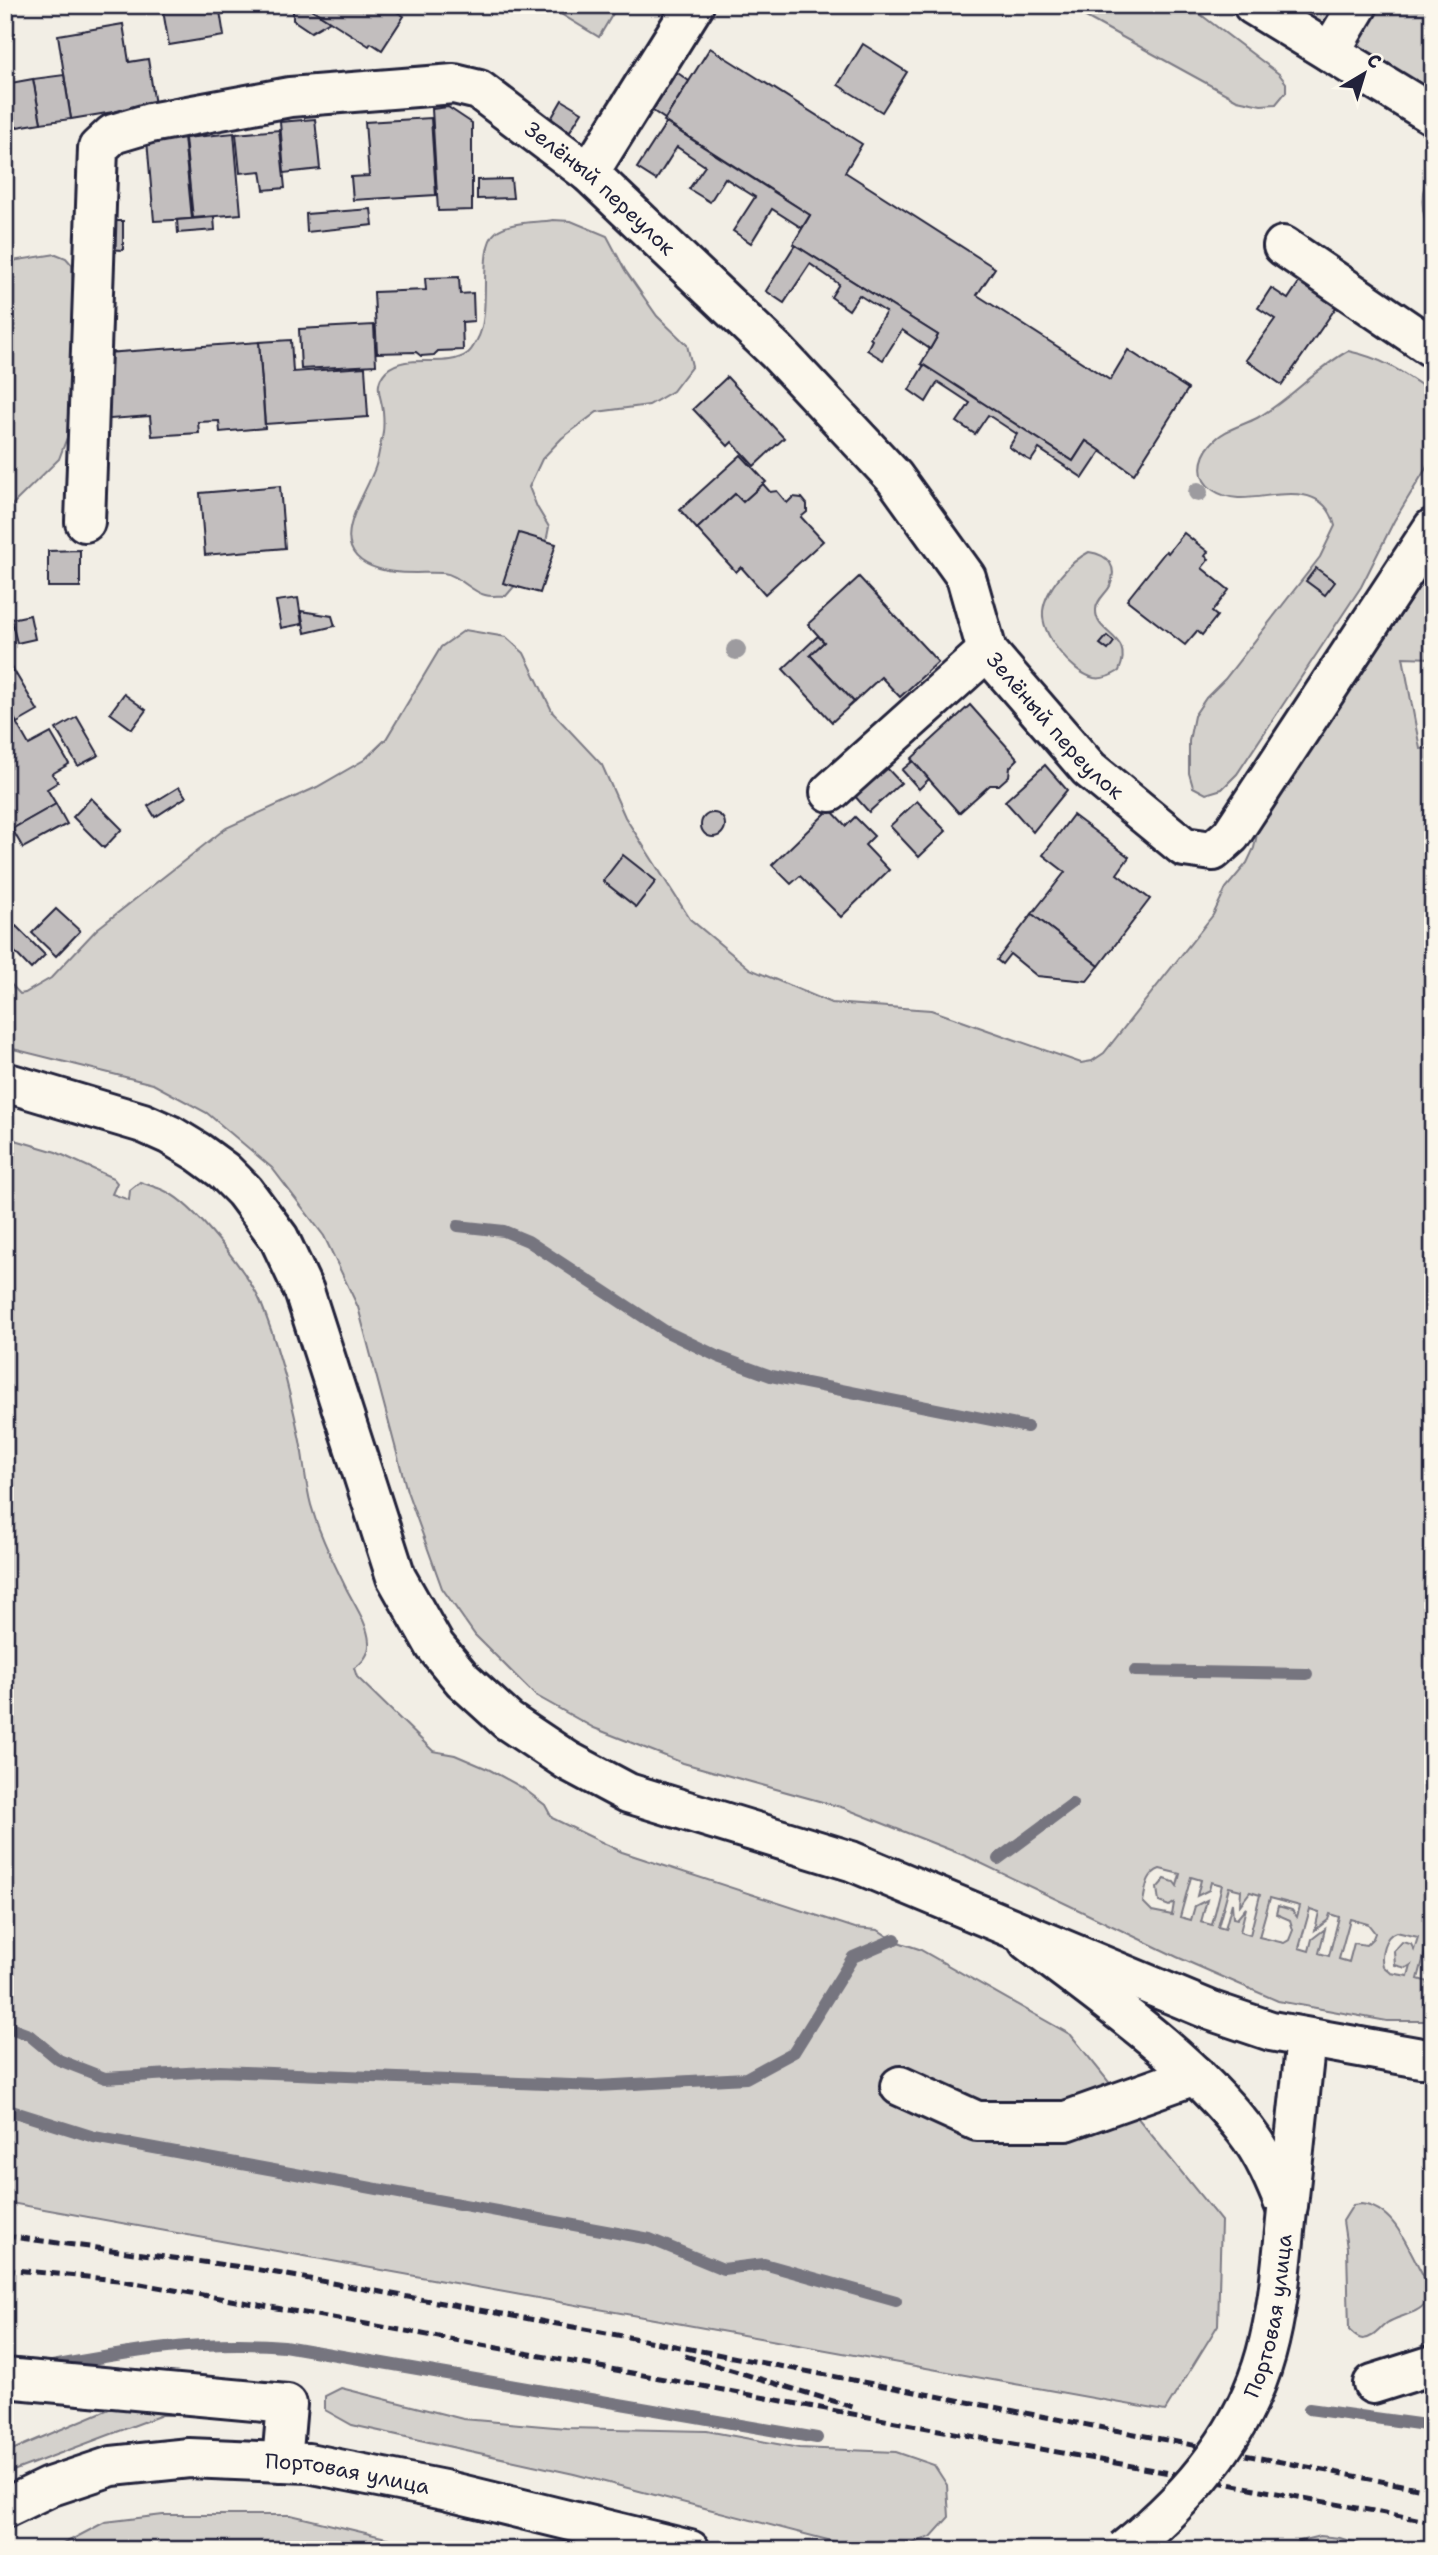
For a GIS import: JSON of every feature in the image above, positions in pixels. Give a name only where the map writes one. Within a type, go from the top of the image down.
[{"type":"main road","points":[[589,173],[694,5]]},
{"type":"main road","points":[[1253,5],[1433,115]]},
{"type":"main road","points":[[1330,52],[1358,5]]},
{"type":"main road","name":"Зелёный переулок","points":[[85,522],[99,148],[113,134],[150,123],[290,97],[454,84],[479,90],[589,173],[777,352],[888,469],[966,577],[987,651],[1089,769],[1184,847],[1213,851],[1231,835],[1433,528]]},
{"type":"main road","points":[[1283,246],[1433,348]]},
{"type":"main road","points":[[830,792],[987,651]]},
{"type":"main road","points":[[5,1082],[143,1123],[170,1135],[224,1171],[257,1206],[279,1238],[304,1291],[396,1577],[435,1646],[463,1680],[508,1721],[568,1761],[628,1793],[851,1861],[1212,2011],[1270,2031],[1433,2058]]},
{"type":"main road","points":[[1010,1927],[1117,2009],[1195,2075],[1246,2131],[1270,2170],[1287,2211]]},
{"type":"main road","name":"Портовая улица","points":[[1124,2550],[1158,2523],[1214,2459],[1239,2419],[1266,2354],[1277,2297],[1306,2038]]},
{"type":"main road","points":[[900,2086],[977,2122],[1066,2121],[1195,2075]]},
{"type":"main road","points":[[1373,2384],[1433,2365]]},
{"type":"main road","points":[[5,2378],[287,2404],[282,2462]]},
{"type":"main road","name":"Портовая улица","points":[[5,2508],[49,2487],[112,2466],[189,2458],[308,2463],[444,2490],[690,2550]]},
{"type":"shaded area","points":[[546,5],[618,5],[599,37]]},
{"type":"shaded area","points":[[1064,5],[1188,5],[1279,74],[1286,83],[1286,92],[1276,104],[1261,105],[1237,100]]},
{"type":"shaded area","points":[[1260,5],[1344,5],[1324,38]]},
{"type":"shaded area","points":[[1367,5],[1433,5],[1433,103],[1347,76]]},
{"type":"shaded area","points":[[1433,168],[1433,242],[1422,205],[1424,186]]},
{"type":"shaded area","points":[[553,220],[571,221],[607,236],[625,270],[657,316],[687,345],[692,366],[673,391],[649,405],[597,412],[562,438],[542,459],[529,487],[549,527],[544,552],[506,596],[487,596],[448,574],[387,571],[362,561],[352,551],[349,539],[356,511],[375,468],[382,438],[384,427],[379,386],[382,376],[395,365],[405,362],[449,360],[469,352],[482,328],[485,266],[490,240],[496,232],[508,226]]},
{"type":"shaded area","points":[[56,254],[66,258],[72,265],[76,413],[59,459],[13,504],[5,523],[5,262]]},
{"type":"shaded area","points":[[1348,351],[1383,362],[1433,393],[1433,452],[1361,587],[1237,774],[1222,789],[1206,794],[1193,787],[1189,773],[1189,741],[1194,716],[1320,557],[1335,526],[1324,505],[1309,496],[1280,494],[1234,498],[1223,495],[1213,490],[1204,480],[1202,462],[1211,444],[1221,435],[1269,411]]},
{"type":"shaded area","points":[[1089,552],[1107,559],[1112,568],[1110,586],[1096,606],[1097,619],[1118,642],[1123,659],[1119,671],[1101,678],[1085,674],[1059,651],[1047,631],[1043,611],[1054,585],[1067,569]]},
{"type":"shaded area","points":[[1433,573],[1433,658],[1403,657],[1420,749],[1433,748],[1433,1942],[1428,1941],[1418,1979],[1428,1982],[1433,1966],[1433,2021],[1387,2021],[1278,2001],[1177,1957],[968,1857],[844,1808],[683,1763],[594,1728],[535,1695],[475,1635],[442,1588],[407,1491],[358,1307],[324,1236],[272,1168],[207,1113],[153,1084],[5,1047],[5,978],[20,994],[51,978],[97,929],[226,828],[317,787],[364,760],[386,739],[441,647],[465,630],[506,637],[524,653],[553,713],[602,765],[625,817],[690,919],[750,969],[831,1003],[931,1010],[1081,1063],[1092,1061],[1104,1053],[1213,915],[1226,888],[1247,863],[1265,816],[1428,574],[1429,577]],"holes":[[[1160,1869],[1180,1874],[1177,1886],[1165,1879],[1157,1888],[1159,1902],[1169,1906],[1174,1903],[1172,1915],[1152,1911],[1143,1902],[1147,1882],[1155,1871]],[[1191,1877],[1201,1880],[1197,1896],[1209,1890],[1211,1882],[1222,1885],[1212,1925],[1201,1922],[1207,1900],[1195,1906],[1191,1920],[1180,1917]],[[1229,1887],[1241,1890],[1240,1905],[1250,1892],[1260,1895],[1250,1935],[1240,1932],[1246,1908],[1237,1919],[1233,1918],[1232,1903],[1225,1929],[1218,1927]],[[1270,1898],[1300,1906],[1297,1917],[1292,1910],[1278,1906],[1276,1914],[1290,1920],[1293,1930],[1289,1940],[1284,1943],[1259,1937]],[[1310,1909],[1319,1912],[1315,1930],[1328,1920],[1330,1914],[1339,1917],[1329,1956],[1319,1953],[1325,1929],[1312,1939],[1309,1951],[1299,1948]],[[1350,1919],[1368,1924],[1375,1933],[1366,1945],[1354,1943],[1349,1962],[1339,1959]],[[1396,1932],[1418,1937],[1414,1950],[1411,1944],[1402,1942],[1394,1951],[1395,1965],[1406,1968],[1411,1965],[1408,1976],[1391,1973],[1383,1966],[1382,1956],[1388,1937]]]},
{"type":"shaded area","points":[[5,1137],[56,1152],[113,1178],[117,1183],[112,1194],[129,1200],[130,1190],[140,1182],[165,1191],[191,1210],[245,1275],[261,1303],[283,1369],[314,1516],[368,1635],[367,1654],[354,1668],[357,1677],[433,1751],[455,1755],[490,1770],[523,1788],[545,1805],[552,1818],[622,1852],[855,1928],[878,1930],[895,1941],[919,1949],[1071,2035],[1221,2221],[1218,2325],[1165,2411],[5,2202]]},
{"type":"shaded area","points":[[1353,2205],[1374,2207],[1394,2224],[1429,2285],[1429,2297],[1423,2306],[1392,2320],[1367,2339],[1357,2337],[1349,2330],[1347,2248],[1343,2221]]},
{"type":"shaded area","points":[[222,2388],[215,2415],[162,2415],[5,2474],[5,2453],[109,2409]]},
{"type":"shaded area","points":[[341,2388],[463,2419],[566,2428],[707,2431],[799,2448],[896,2452],[934,2465],[947,2485],[949,2517],[931,2537],[891,2550],[847,2545],[574,2474],[352,2425],[325,2410],[325,2396]]},
{"type":"shaded area","points":[[163,2515],[291,2515],[436,2550],[52,2550],[105,2522]]},
{"type":"shaded area","points":[[1320,2536],[1340,2538],[1378,2550],[1287,2550],[1300,2541]]},
{"type":"building","points":[[162,5],[219,5],[224,36],[169,45]]},
{"type":"building","points":[[293,5],[305,5],[330,21],[311,32],[293,20]]},
{"type":"building","points":[[305,5],[394,5],[392,9],[404,16],[382,50],[371,43],[369,46]]},
{"type":"building","points":[[123,24],[129,62],[148,59],[155,105],[71,119],[58,35]]},
{"type":"building","points":[[863,44],[907,72],[882,112],[838,85]]},
{"type":"building","points":[[710,48],[862,144],[845,172],[995,268],[977,295],[1110,380],[1128,350],[1188,389],[1134,474],[1086,441],[1073,461],[921,364],[938,335],[793,244],[810,215],[664,121]]},
{"type":"building","points":[[675,71],[689,81],[665,119],[650,109]]},
{"type":"building","points":[[64,75],[71,119],[41,123],[33,79]]},
{"type":"building","points":[[33,79],[41,123],[11,128],[5,84]]},
{"type":"building","points":[[562,100],[582,112],[570,131],[551,119]]},
{"type":"building","points":[[448,107],[472,123],[472,210],[438,211],[432,109]]},
{"type":"building","points":[[431,118],[436,195],[353,200],[351,177],[369,176],[365,122]]},
{"type":"building","points":[[315,119],[320,169],[284,173],[280,122]]},
{"type":"building","points":[[666,123],[810,215],[802,228],[772,209],[751,243],[733,231],[755,197],[725,178],[710,202],[689,189],[705,166],[677,147],[656,180],[637,168]]},
{"type":"building","points":[[279,130],[285,188],[264,190],[261,171],[240,173],[236,134]]},
{"type":"building","points":[[234,133],[241,214],[193,218],[185,138]]},
{"type":"building","points":[[184,137],[192,219],[154,221],[147,140]]},
{"type":"building","points":[[511,179],[513,198],[477,199],[477,180]]},
{"type":"building","points":[[371,209],[373,225],[307,232],[306,214]]},
{"type":"building","points":[[214,217],[215,230],[178,233],[177,220]]},
{"type":"building","points":[[107,221],[123,221],[123,250],[106,249]]},
{"type":"building","points":[[795,245],[938,335],[930,349],[902,330],[883,360],[867,350],[872,340],[870,338],[886,312],[859,295],[849,310],[831,297],[839,284],[810,264],[784,303],[766,291]]},
{"type":"building","points":[[459,277],[460,294],[473,293],[474,321],[462,322],[463,350],[438,351],[434,355],[421,356],[416,352],[377,353],[374,292],[426,290],[425,278]]},
{"type":"building","points":[[1300,281],[1337,306],[1282,385],[1246,360],[1275,319],[1258,308],[1271,288],[1288,299]]},
{"type":"building","points":[[374,325],[376,365],[301,369],[299,329]]},
{"type":"building","points":[[291,340],[293,372],[365,367],[368,417],[265,424],[259,342]]},
{"type":"building","points":[[259,342],[265,428],[220,432],[219,421],[198,422],[199,433],[152,436],[150,416],[97,420],[92,354]]},
{"type":"building","points":[[924,365],[1073,461],[1086,441],[1101,451],[1083,478],[1039,449],[1031,461],[1027,459],[1009,447],[1017,434],[988,415],[975,434],[957,422],[970,403],[938,382],[926,402],[909,390]]},
{"type":"building","points":[[727,377],[784,438],[754,466],[732,442],[728,446],[693,409]]},
{"type":"building","points":[[741,455],[766,482],[743,502],[735,494],[697,529],[680,510]]},
{"type":"building","points":[[763,484],[770,492],[777,491],[787,503],[793,497],[802,498],[807,504],[807,512],[801,517],[823,541],[765,594],[741,567],[736,572],[697,529],[735,494],[743,502]]},
{"type":"building","points":[[280,486],[285,548],[205,555],[200,493]]},
{"type":"building","points":[[519,533],[556,544],[540,593],[503,583]]},
{"type":"building","points":[[1184,533],[1208,552],[1205,556],[1209,559],[1202,568],[1229,590],[1212,612],[1217,616],[1202,635],[1197,631],[1185,645],[1127,600]]},
{"type":"building","points":[[80,550],[80,587],[48,587],[48,551]]},
{"type":"building","points":[[1316,568],[1335,582],[1325,595],[1306,581]]},
{"type":"building","points":[[859,577],[938,662],[900,697],[881,677],[854,702],[810,655],[824,642],[808,624]]},
{"type":"building","points":[[298,598],[302,624],[281,628],[276,601]]},
{"type":"building","points":[[301,611],[332,616],[335,626],[305,633]]},
{"type":"building","points":[[30,615],[35,639],[17,643],[11,619]]},
{"type":"building","points":[[818,636],[824,642],[810,655],[854,702],[832,722],[783,669]]},
{"type":"building","points":[[1107,636],[1114,642],[1108,650],[1100,644]]},
{"type":"building","points":[[10,664],[38,711],[17,723],[5,703],[5,667]]},
{"type":"building","points":[[124,694],[146,710],[132,729],[110,713]]},
{"type":"building","points":[[5,703],[29,745],[51,733],[69,764],[52,774],[58,782],[47,789],[56,804],[12,829],[5,818]]},
{"type":"building","points":[[970,705],[1018,759],[1010,767],[1009,776],[999,785],[990,785],[959,813],[911,759]]},
{"type":"building","points":[[77,717],[99,755],[78,766],[56,729]]},
{"type":"building","points":[[913,761],[929,779],[919,789],[902,770]]},
{"type":"building","points":[[884,765],[901,783],[869,812],[853,794]]},
{"type":"building","points":[[1045,765],[1067,790],[1033,832],[1005,801]]},
{"type":"building","points":[[179,787],[186,797],[155,817],[148,806]]},
{"type":"building","points":[[91,798],[122,829],[104,848],[73,817]]},
{"type":"building","points":[[917,801],[946,831],[919,857],[890,826]]},
{"type":"building","points":[[56,804],[67,824],[23,848],[12,829]]},
{"type":"building","points":[[830,809],[846,826],[855,817],[874,836],[865,845],[889,870],[841,917],[800,876],[791,884],[772,865]]},
{"type":"building","points":[[713,813],[722,816],[725,825],[722,834],[713,837],[704,834],[701,825],[704,816]]},
{"type":"building","points":[[1073,815],[1129,857],[1117,874],[1150,899],[1099,966],[1032,914],[1065,872],[1043,855]]},
{"type":"building","points":[[623,855],[656,881],[636,907],[603,881]]},
{"type":"building","points":[[56,909],[80,931],[56,956],[32,933]]},
{"type":"building","points":[[1032,914],[1099,966],[1087,981],[1037,976],[1010,954],[1002,964],[997,960]]},
{"type":"building","points":[[16,926],[45,955],[31,969],[5,942],[5,937]]},
{"type":"waterway","points":[[458,1226],[504,1231],[528,1241],[665,1331],[719,1357],[771,1376],[1027,1427]]},
{"type":"waterway","points":[[1135,1671],[1307,1674]]},
{"type":"waterway","points":[[998,1859],[1072,1804]]},
{"type":"waterway","points":[[5,2026],[29,2035],[59,2060],[105,2078],[219,2071],[597,2086],[746,2078],[794,2052],[853,1957],[895,1939]]},
{"type":"waterway","points":[[5,2109],[94,2137],[650,2239],[723,2269],[764,2264],[896,2301]]},
{"type":"waterway","points":[[47,2367],[136,2352],[194,2346],[284,2346],[817,2438]]},
{"type":"waterway","points":[[1309,2409],[1433,2426]]},
{"type":"railway","points":[[5,2236],[249,2268],[612,2334],[1433,2491]]},
{"type":"railway","points":[[5,2269],[118,2280],[1433,2522]]},
{"type":"railway","points":[[685,2356],[853,2407]]}]
